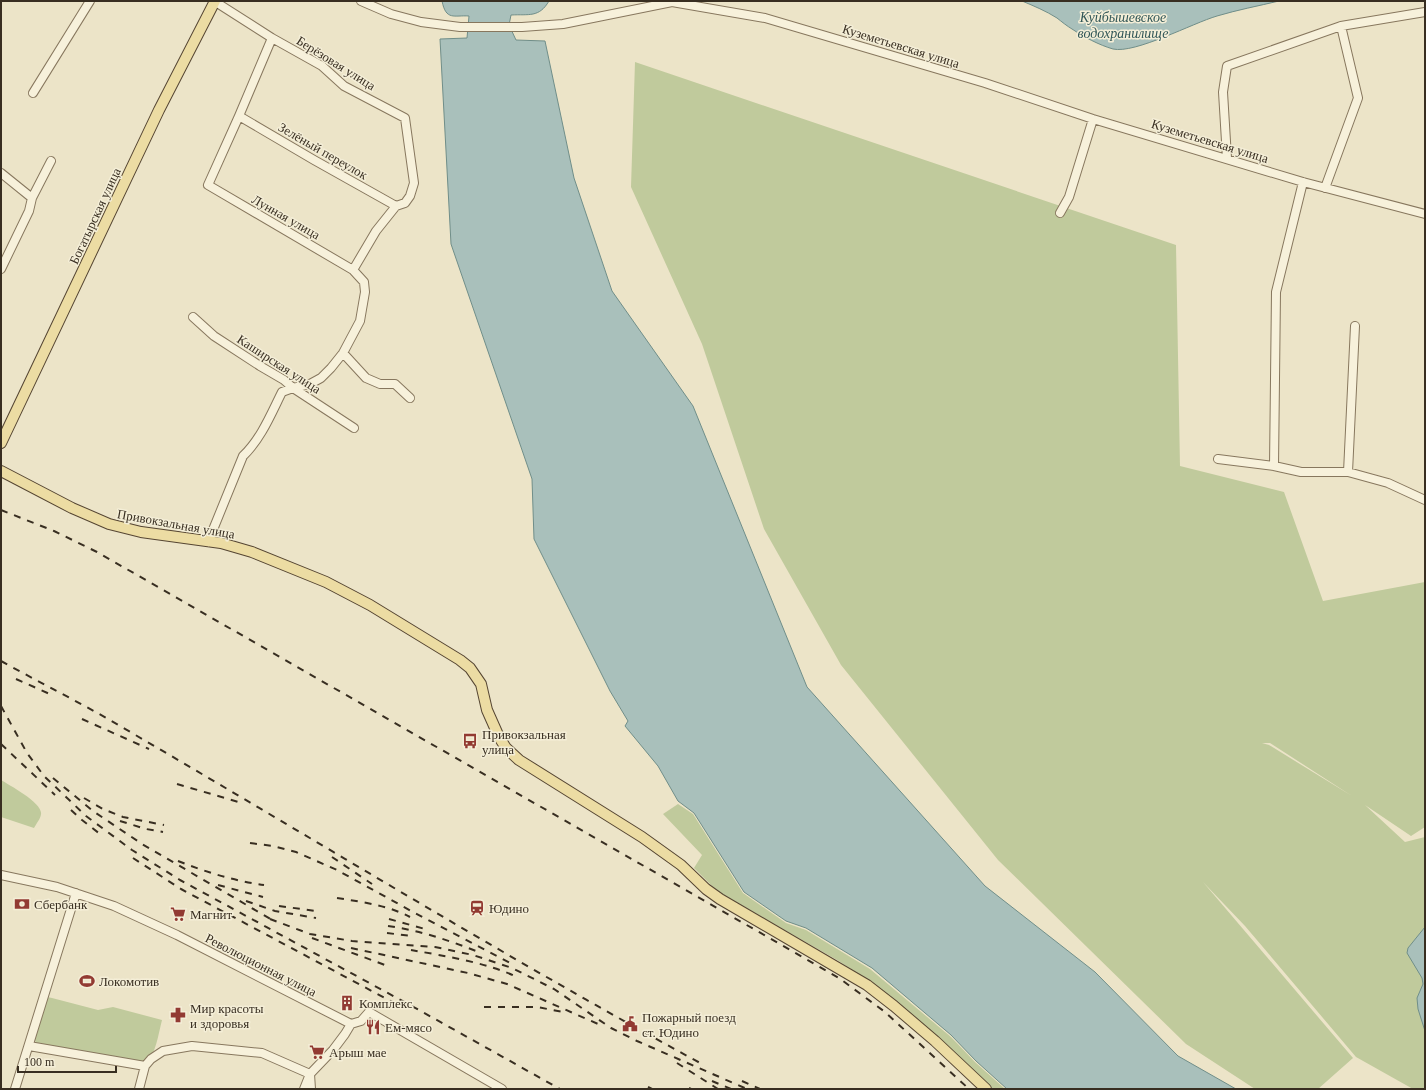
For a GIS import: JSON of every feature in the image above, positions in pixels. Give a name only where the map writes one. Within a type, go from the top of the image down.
[{"type":"main road","name":"Богатырская улица","points":[[1,443],[158,110],[215,1]]},
{"type":"main road","name":"Привокзальная улица","points":[[1,471],[72,508],[109,524],[141,532],[227,545],[252,552],[326,582],[370,605],[454,656],[470,668],[477,677],[489,715],[499,737],[506,748],[519,760],[642,837],[681,865],[706,889],[720,899],[822,957],[867,985],[935,1041],[986,1089]]},
{"type":"street","points":[[33,93],[90,1]]},
{"type":"street","name":"Берёзовая улица","points":[[215,1],[272,38],[322,66],[344,86],[405,118],[414,183],[410,196],[405,203],[396,206]]},
{"type":"street","name":"Куземетьевская улица","points":[[361,1],[391,14],[422,22],[460,27],[522,27],[563,24],[672,2],[765,18],[985,83],[1093,119],[1303,182],[1425,214]]},
{"type":"street","points":[[1227,158],[1223,92],[1227,66],[1341,26],[1425,12]]},
{"type":"street","points":[[1325,188],[1358,98],[1341,26]]},
{"type":"street","points":[[239,116],[272,38]]},
{"type":"street","name":"Лунная улица","points":[[239,116],[208,185],[353,270]]},
{"type":"street","name":"Зелёный переулок","points":[[239,116],[396,206]]},
{"type":"street","points":[[1060,213],[1069,197],[1093,119]]},
{"type":"street","points":[[1,269],[29,211],[32,198],[51,161]]},
{"type":"street","points":[[1,173],[32,198]]},
{"type":"street","points":[[1274,466],[1276,292],[1303,182]]},
{"type":"street","points":[[208,542],[243,456],[250,450],[261,434],[282,392],[310,384],[321,378],[343,353],[360,321],[365,292],[364,282],[353,270],[376,231],[396,206]]},
{"type":"street","name":"Каширская улица","points":[[193,317],[214,336],[284,380],[293,388],[354,428]]},
{"type":"street","points":[[1348,472],[1355,326]]},
{"type":"street","points":[[343,353],[366,378],[380,384],[395,384],[410,398]]},
{"type":"street","points":[[1218,459],[1274,466],[1301,472],[1348,472],[1388,483],[1425,500]]},
{"type":"street","name":"Революционная улица","points":[[1,874],[76,892],[114,906],[177,935],[351,1024]]},
{"type":"street","points":[[15,1089],[76,892]]},
{"type":"street","points":[[304,1089],[310,1074],[333,1050],[351,1024],[361,1021],[369,1012],[502,1089]]},
{"type":"street","points":[[28,1046],[145,1066]]},
{"type":"street","points":[[139,1089],[145,1066],[151,1059],[163,1051],[192,1046],[262,1052],[310,1074]]},
{"type":"street","points":[[310,1074],[311,1089]]},
{"type":"green space","points":[[635,62],[1176,245],[1180,466],[1284,492],[1323,601],[1425,582],[1425,827],[1411,836],[1365,805],[1405,842],[1425,837],[1425,1089],[1413,1089],[1356,1057],[1245,926],[1203,882],[1353,1058],[1318,1089],[1255,1089],[1186,1044],[998,860],[841,665],[764,529],[702,344],[631,187]],"holes":[[[1262,743],[1270,743],[1352,796],[1269,745]]]},
{"type":"green space","points":[[1,780],[25,795],[37,805],[41,816],[34,828],[1,817]]},
{"type":"green space","points":[[678,804],[693,814],[743,893],[786,923],[806,930],[870,969],[951,1037],[975,1062],[1005,1089],[992,1089],[898,1003],[870,981],[837,960],[717,891],[694,868],[702,855],[663,814]]},
{"type":"green space","points":[[47,997],[98,1010],[113,1007],[162,1020],[152,1056],[145,1066],[37,1047],[34,1037]]},
{"type":"water","points":[[442,1],[549,1],[537,13],[528,15],[511,15],[509,25],[516,40],[545,41],[574,178],[612,291],[693,406],[807,687],[985,886],[1095,972],[1178,1056],[1236,1089],[1007,1089],[976,1061],[951,1035],[872,968],[806,928],[786,921],[744,892],[694,813],[678,801],[658,766],[625,726],[628,721],[610,691],[534,539],[532,479],[451,244],[440,39],[467,38],[469,16],[451,16],[446,12]]},
{"type":"water","name":"Куйбышевское водохранилище","points":[[1022,1],[1279,1],[1217,16],[1149,43],[1123,49],[1113,49],[1082,35],[1053,15]]},
{"type":"water","points":[[1425,927],[1425,1031],[1418,1009],[1417,998],[1423,984],[1422,978],[1407,953],[1408,948]]},
{"type":"railway","points":[[1,510],[54,531],[97,552],[839,978],[885,1012],[969,1089]]},
{"type":"railway","points":[[1,661],[82,704],[552,980],[702,1064]]},
{"type":"railway","points":[[16,679],[52,695]]},
{"type":"railway","points":[[1,706],[27,753],[44,776],[86,816],[132,850],[180,880],[419,1010],[560,1089]]},
{"type":"railway","points":[[82,719],[149,749]]},
{"type":"railway","points":[[1,744],[55,795]]},
{"type":"railway","points":[[53,778],[93,811],[142,844],[274,921]]},
{"type":"railway","points":[[177,784],[242,803]]},
{"type":"railway","points":[[84,798],[103,809],[123,817],[164,825]]},
{"type":"railway","points":[[71,810],[100,834]]},
{"type":"railway","points":[[120,821],[146,829],[163,832]]},
{"type":"railway","points":[[250,843],[273,846],[296,852],[337,870],[510,963]]},
{"type":"railway","points":[[332,857],[372,884]]},
{"type":"railway","points":[[133,858],[181,889],[398,1005]]},
{"type":"railway","points":[[178,861],[220,876],[264,885]]},
{"type":"railway","points":[[218,885],[263,897]]},
{"type":"railway","points":[[337,898],[383,907],[410,917]]},
{"type":"railway","points":[[246,901],[275,911],[316,918]]},
{"type":"railway","points":[[279,906],[316,911]]},
{"type":"railway","points":[[270,919],[310,934],[352,941],[435,947],[473,955],[512,968],[554,989],[611,1028],[637,1041],[747,1089]]},
{"type":"railway","points":[[389,919],[425,929]]},
{"type":"railway","points":[[388,926],[433,936],[476,951]]},
{"type":"railway","points":[[387,933],[411,936]]},
{"type":"railway","points":[[312,938],[385,965]]},
{"type":"railway","points":[[351,948],[468,973],[507,984],[598,1024]]},
{"type":"railway","points":[[411,950],[481,964],[519,978]]},
{"type":"railway","points":[[484,1007],[537,1007],[563,1012]]},
{"type":"railway","points":[[677,1063],[718,1089]]},
{"type":"railway","points":[[712,1081],[731,1089]]},
{"type":"railway","points":[[742,1081],[760,1089]]},
{"type":"railway","points":[[648,1087],[652,1089]]},
{"type":"place","name":"Привокзальная улица","points":[[470,741]]},
{"type":"place","name":"Сбербанк","points":[[22,904]]},
{"type":"place","name":"Юдино","points":[[477,908]]},
{"type":"place","name":"Магнит","points":[[178,914]]},
{"type":"place","name":"Локомотив","points":[[87,981]]},
{"type":"place","name":"Комплекс","points":[[347,1003]]},
{"type":"place","name":"Мир красоты и здоровья","points":[[178,1015]]},
{"type":"place","name":"Пожарный поезд ст. Юдино","points":[[630,1024]]},
{"type":"place","name":"Ем-мясо","points":[[373,1027]]},
{"type":"place","name":"Арыш мае","points":[[317,1052]]}]
